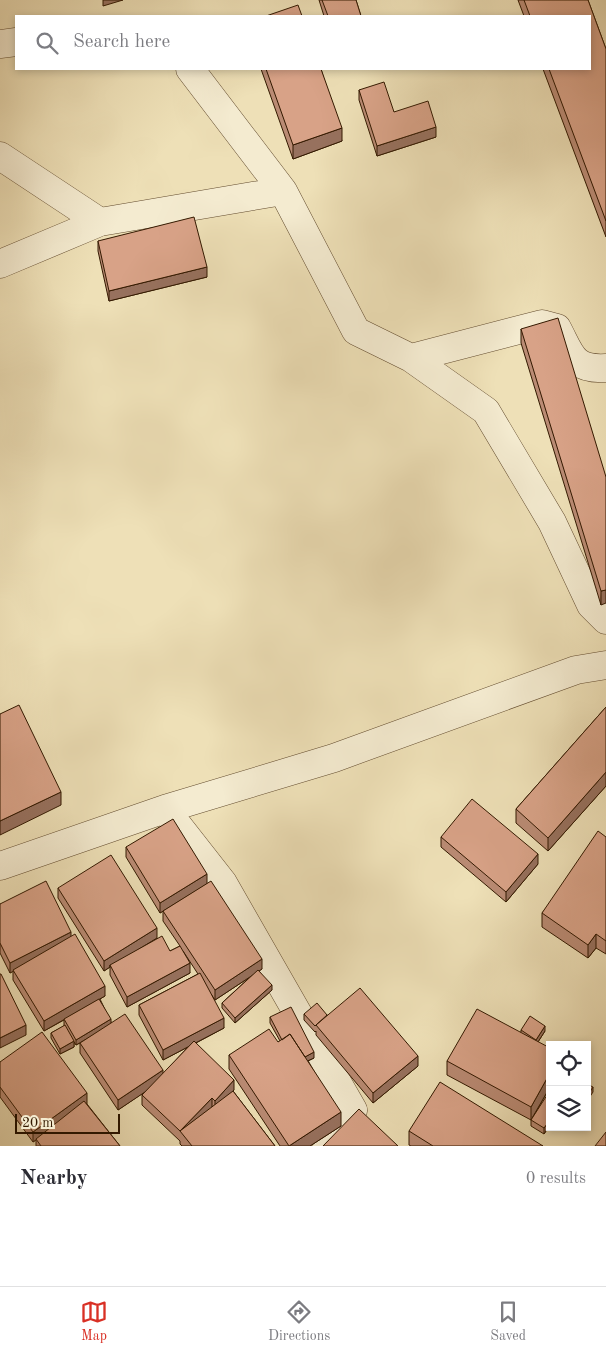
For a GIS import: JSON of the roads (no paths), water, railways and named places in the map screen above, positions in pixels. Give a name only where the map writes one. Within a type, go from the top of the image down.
[{"type":"street","points":[[0,44],[15,42]]},
{"type":"street","points":[[191,70],[283,191],[356,332],[411,358],[486,411],[552,522],[591,605],[606,620]]},
{"type":"street","points":[[0,156],[100,222]]},
{"type":"street","points":[[0,264],[100,222],[283,191]]},
{"type":"street","points":[[411,358],[542,324],[557,328],[576,363],[591,369],[606,368]]},
{"type":"street","points":[[0,866],[166,809],[334,758],[576,670],[606,666]]},
{"type":"street","points":[[166,809],[223,883],[353,1110],[327,1146]]}]
